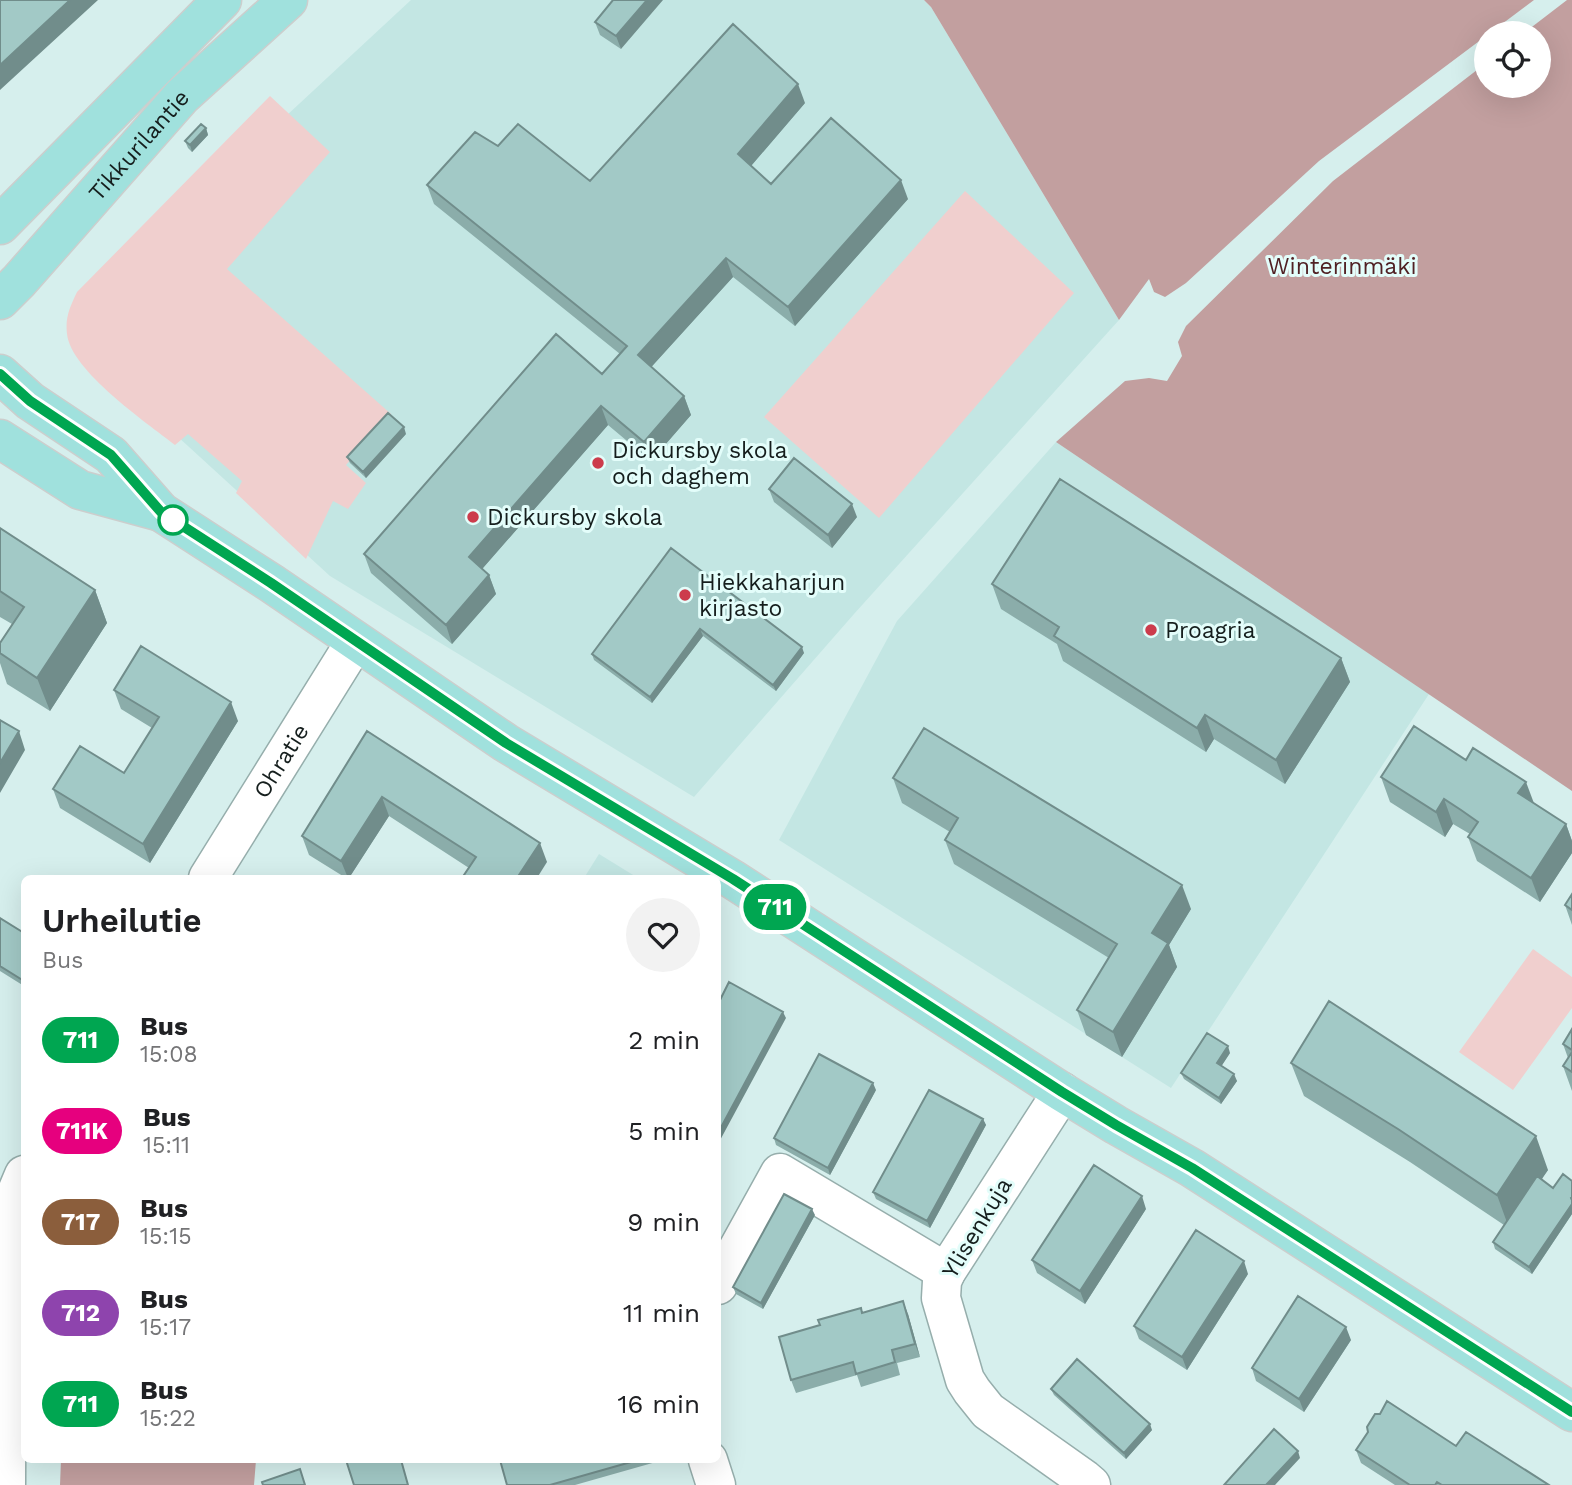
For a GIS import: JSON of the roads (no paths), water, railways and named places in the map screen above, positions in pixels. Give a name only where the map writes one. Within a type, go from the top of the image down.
[{"type":"main road","name":"Tikkurilantie","points":[[0,225],[222,0]]},
{"type":"main road","name":"Tikkurilantie","points":[[0,300],[182,96],[288,0]]},
{"type":"main road","points":[[0,374],[30,401],[111,455],[161,512],[271,583],[506,743],[733,879],[1062,1092],[1192,1168],[1572,1412]]},
{"type":"main road","points":[[0,439],[80,490],[161,512]]},
{"type":"street","name":"Ohratie","points":[[210,875],[355,642]]},
{"type":"street","name":"Ylisenkuja","points":[[1062,1092],[946,1272],[942,1281],[941,1298],[965,1380],[988,1411],[1091,1485]]},
{"type":"street","points":[[721,1280],[780,1173],[946,1272]]},
{"type":"street","points":[[4,1464],[4,1214],[21,1181]]},
{"type":"street","points":[[709,1463],[716,1485]]},
{"type":"place","name":"Dickursby skola och daghem","points":[[598,463]]},
{"type":"place","name":"Dickursby skola","points":[[473,517]]},
{"type":"place","name":"Hiekkaharjun kirjasto","points":[[685,595]]},
{"type":"place","name":"Proagria","points":[[1151,630]]},
{"type":"park label","name":"Winterinmäki","points":[[1342,266]]}]
